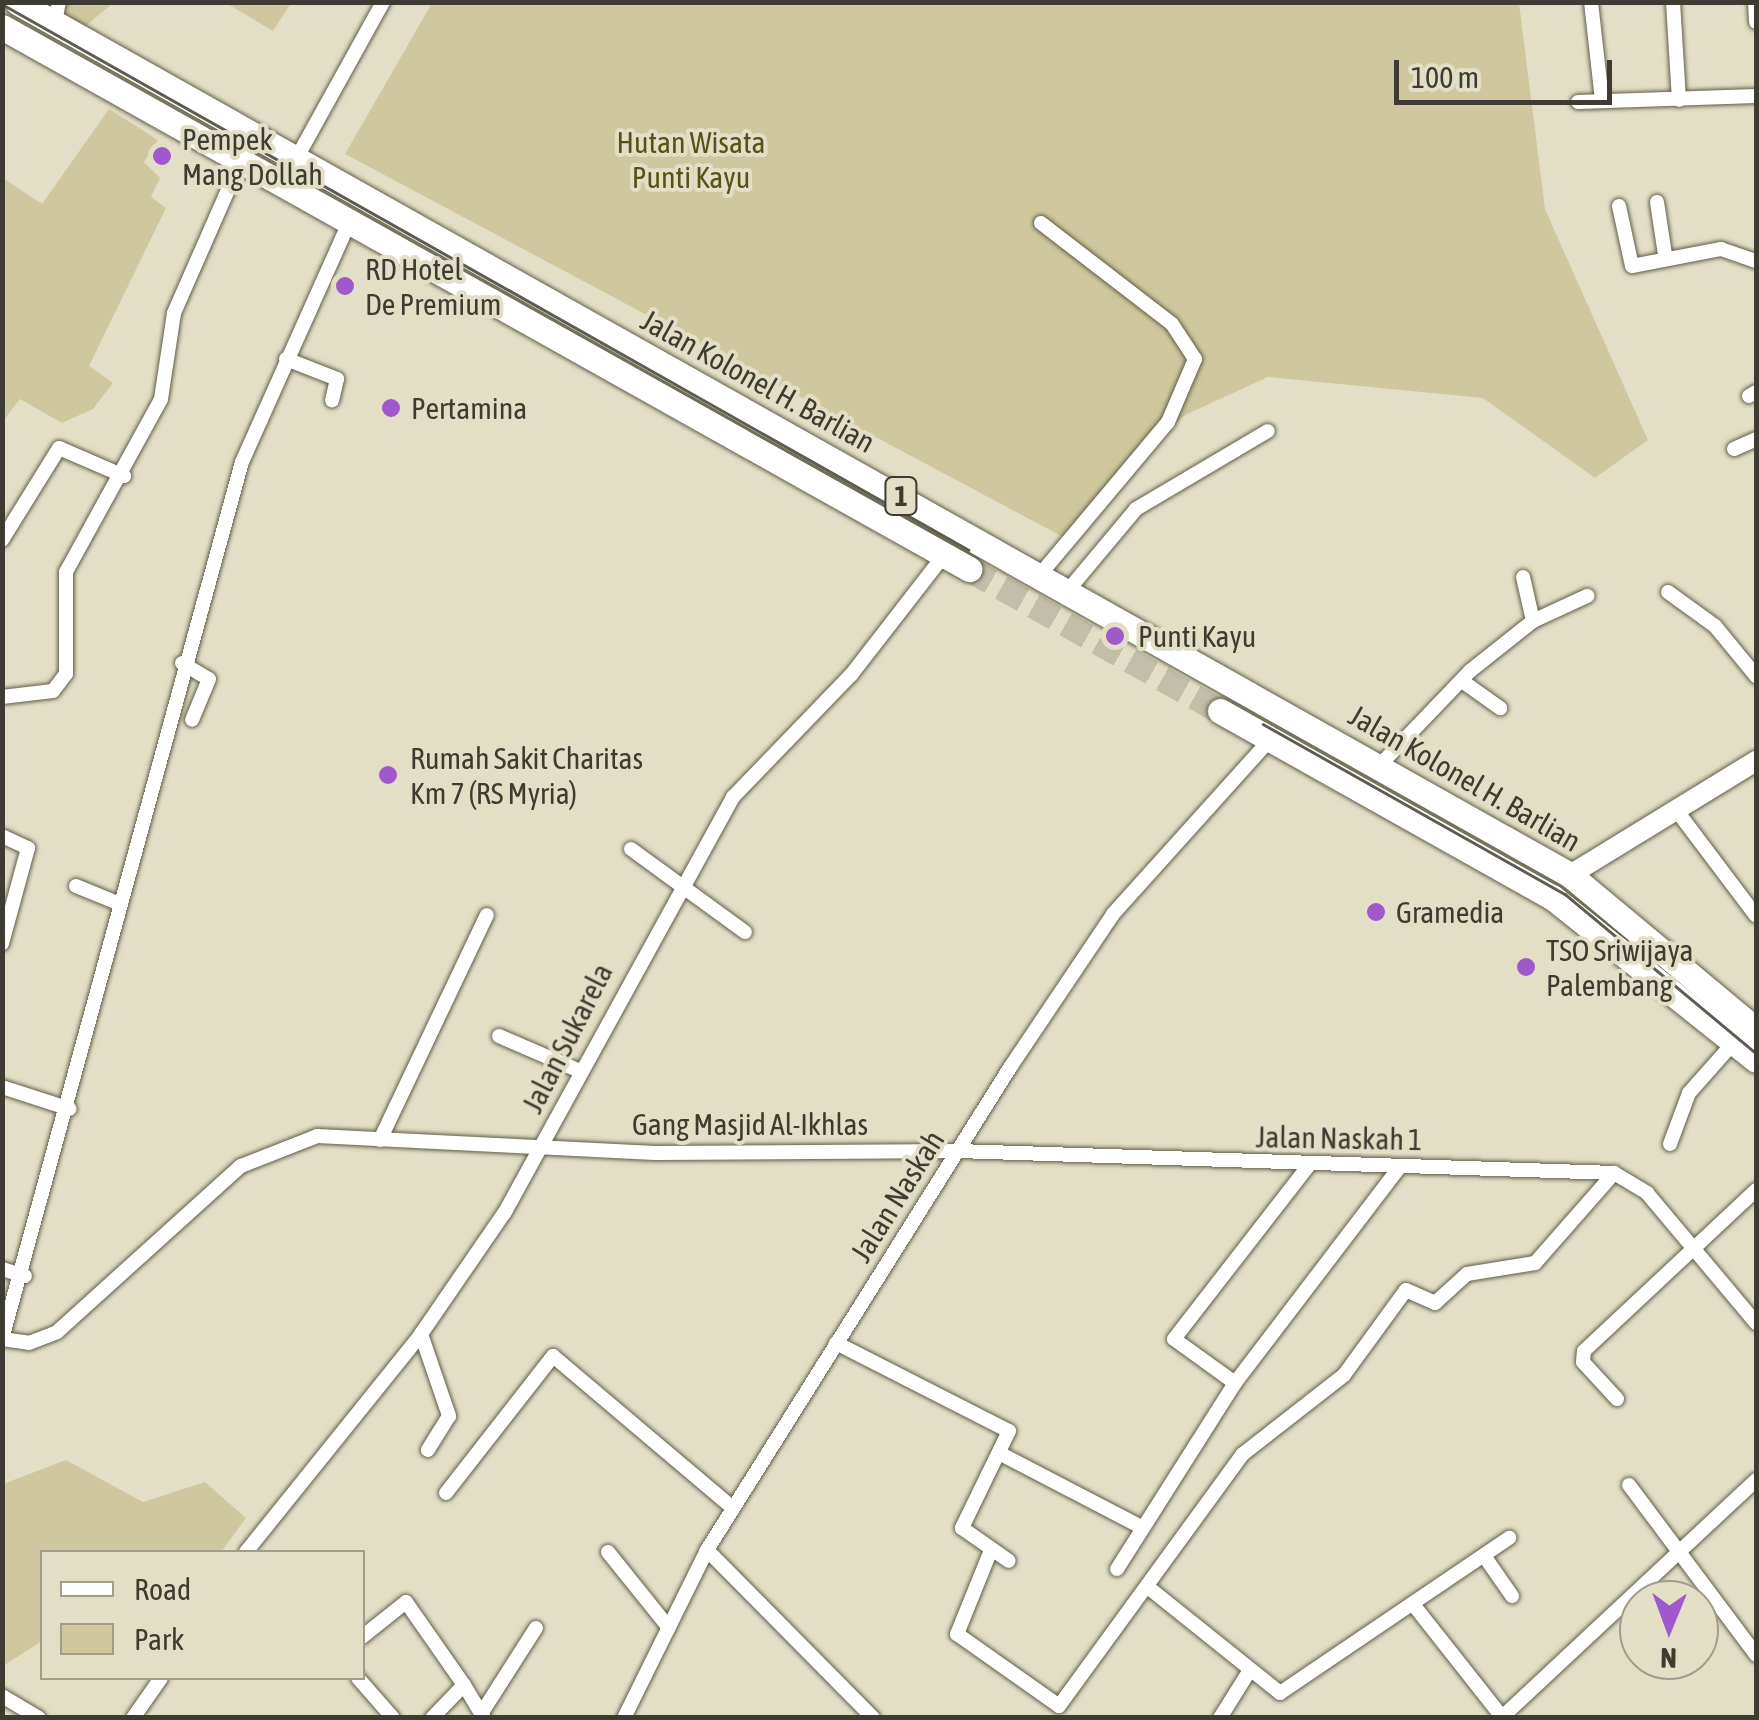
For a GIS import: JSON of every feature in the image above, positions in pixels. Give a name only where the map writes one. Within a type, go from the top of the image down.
[{"type":"highway","name":"Jalan Kolonel H. Barlian","points":[[17,2],[57,15],[294,160],[1042,572],[1570,875],[1746,1036]]},
{"type":"highway","name":"Jalan Kolonel H. Barlian","points":[[2,26],[240,164],[968,569]]},
{"type":"highway","name":"1","points":[[1220,711],[1552,897],[1746,1036],[1756,1060]]},
{"type":"street","points":[[294,160],[383,2]]},
{"type":"street","points":[[1592,2],[1602,100]]},
{"type":"street","points":[[1673,2],[1679,100]]},
{"type":"street","points":[[1755,2],[1756,22]]},
{"type":"street","points":[[1578,102],[1756,96]]},
{"type":"street","points":[[2,697],[62,682],[66,572],[124,476],[161,399],[174,313],[240,164]]},
{"type":"street","points":[[1656,202],[1665,255]]},
{"type":"street","points":[[1618,206],[1630,265],[1665,255],[1722,249],[1756,261]]},
{"type":"street","points":[[2,1339],[10,1301],[25,1276],[182,663],[242,462],[349,223]]},
{"type":"street","points":[[1042,223],[1172,324],[1195,360],[1168,422],[1042,572]]},
{"type":"street","points":[[286,360],[337,379],[332,400]]},
{"type":"street","points":[[1070,588],[1136,509],[1262,434]]},
{"type":"street","points":[[1734,449],[1756,439]]},
{"type":"street","points":[[5,531],[58,448],[124,476]]},
{"type":"street","name":"Jalan Sukarela","points":[[248,1550],[421,1334],[542,1148],[683,881],[733,797],[851,675],[944,555]]},
{"type":"street","points":[[1522,577],[1534,621]]},
{"type":"street","points":[[1668,592],[1715,626],[1756,676]]},
{"type":"street","points":[[1378,767],[1462,681],[1534,621],[1587,596]]},
{"type":"street","points":[[182,663],[209,679],[192,720]]},
{"type":"street","points":[[1462,681],[1500,708]]},
{"type":"street","name":"Jalan Naskah","points":[[624,1718],[733,1508],[1113,914],[1270,742]]},
{"type":"street","points":[[1570,875],[1680,815],[1756,762]]},
{"type":"street","points":[[1680,815],[1756,916]]},
{"type":"street","points":[[2,836],[28,848],[2,944]]},
{"type":"street","points":[[630,849],[683,881],[745,932]]},
{"type":"street","points":[[76,886],[120,904]]},
{"type":"street","points":[[380,1140],[486,914]]},
{"type":"street","points":[[500,1036],[580,1071]]},
{"type":"street","points":[[1670,1144],[1689,1092],[1746,1036]]},
{"type":"street","points":[[2,1087],[70,1109]]},
{"type":"street","name":"Gang Masjid Al-Ikhlas","points":[[2,1339],[29,1343],[57,1332],[265,1152],[317,1136],[542,1148],[958,1151]]},
{"type":"street","name":"Jalan Naskah 1","points":[[958,1151],[1308,1166],[1614,1173]]},
{"type":"street","points":[[1235,1382],[1174,1339],[1308,1166]]},
{"type":"street","points":[[1118,1569],[1235,1382],[1399,1168]]},
{"type":"street","points":[[991,1550],[957,1634],[1059,1712],[1243,1454],[1344,1375],[1406,1290],[1435,1302],[1467,1274],[1535,1263],[1614,1173],[1648,1193],[1687,1246],[1756,1323]]},
{"type":"street","points":[[1617,1398],[1583,1353],[1687,1246],[1756,1190]]},
{"type":"street","points":[[2,1269],[25,1276]]},
{"type":"street","points":[[421,1334],[448,1416],[428,1450]]},
{"type":"street","points":[[836,1344],[1008,1430],[962,1526],[1009,1561]]},
{"type":"street","points":[[446,1493],[554,1356],[733,1508]]},
{"type":"street","points":[[999,1453],[1144,1528]]},
{"type":"street","points":[[1416,1608],[1502,1717],[1682,1555],[1756,1480]]},
{"type":"street","points":[[1629,1485],[1755,1649]]},
{"type":"street","points":[[1149,1588],[1283,1692],[1416,1608],[1486,1560],[1509,1538]]},
{"type":"street","points":[[708,1550],[874,1718]]},
{"type":"street","points":[[608,1552],[669,1628]]},
{"type":"street","points":[[1486,1560],[1512,1596]]},
{"type":"street","points":[[365,1635],[406,1602],[483,1716],[536,1628]]},
{"type":"street","points":[[1220,1718],[1250,1670]]},
{"type":"street","points":[[133,1718],[160,1680]]},
{"type":"street","points":[[360,1680],[393,1718]]},
{"type":"street","points":[[432,1718],[464,1685]]},
{"type":"street","points":[[2,1696],[39,1718]]},
{"type":"green space","points":[[16,3],[113,3],[67,42]]},
{"type":"green space","points":[[226,3],[291,3],[273,31]]},
{"type":"green space","name":"Hutan Wisata Punti Kayu","points":[[432,3],[1519,3],[1545,209],[1648,440],[1595,478],[1483,398],[1268,377],[1185,415],[1063,537],[345,154]]},
{"type":"green space","points":[[109,109],[158,140],[144,162],[160,178],[151,197],[166,208],[89,366],[113,383],[93,409],[62,423],[20,399],[3,421],[3,178],[42,204]]},
{"type":"green space","points":[[66,1460],[143,1502],[205,1482],[246,1518],[222,1550],[40,1550],[40,1642],[3,1666],[3,1484]]},
{"type":"tunnel","points":[[969,569],[1220,711]]},
{"type":"tram line","points":[[2,4],[969,550]]},
{"type":"tram line","points":[[1263,724],[1565,894],[1756,1053]]},
{"type":"place","name":"Pempek Mang Dollah","points":[[162,156]]},
{"type":"place","name":"RD Hotel De Premium","points":[[345,286]]},
{"type":"place","name":"Pertamina","points":[[391,408]]},
{"type":"place","name":"Punti Kayu","points":[[1115,636]]},
{"type":"place","name":"Rumah Sakit Charitas Km 7 (RS Myria)","points":[[388,775]]},
{"type":"place","name":"Gramedia","points":[[1376,912]]},
{"type":"place","name":"TSO Sriwijaya Palembang","points":[[1526,967]]}]
